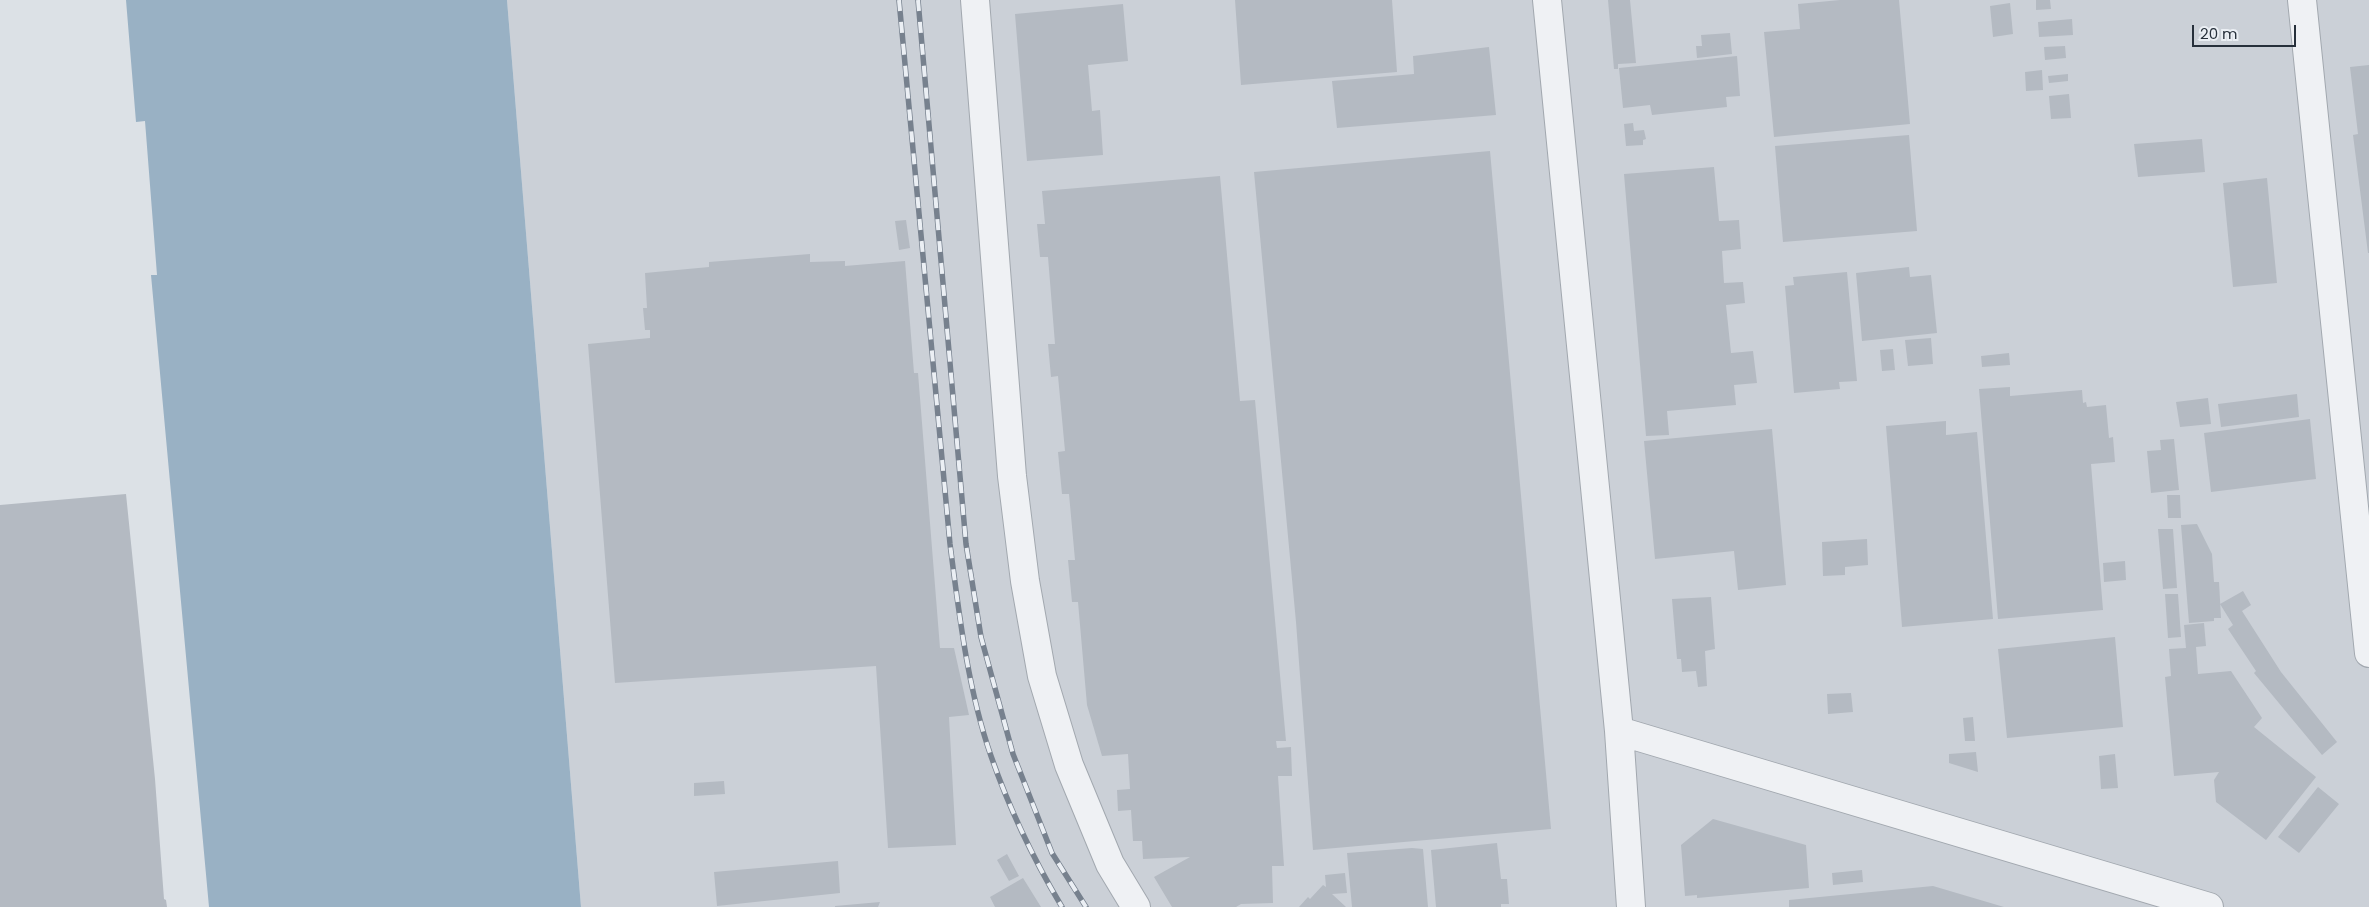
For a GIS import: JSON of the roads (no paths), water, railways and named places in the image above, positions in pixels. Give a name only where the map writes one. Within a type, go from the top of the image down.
[{"type":"street","points":[[975,0],[1012,476],[1025,581],[1042,676],[1068,765],[1110,864],[1136,907]]},
{"type":"street","points":[[1546,0],[1619,731],[1631,907]]},
{"type":"street","points":[[2302,0],[2369,653]]},
{"type":"street","points":[[1619,731],[2182,903],[2209,907]]},
{"type":"water","points":[[126,0],[507,0],[581,907],[209,907],[151,275],[157,275],[145,121],[136,122]]},
{"type":"railway","points":[[899,0],[950,544],[965,652],[976,705],[998,775],[1023,833],[1062,907]]},
{"type":"railway","points":[[918,0],[966,544],[981,637],[1013,754],[1052,853],[1086,907]]}]
